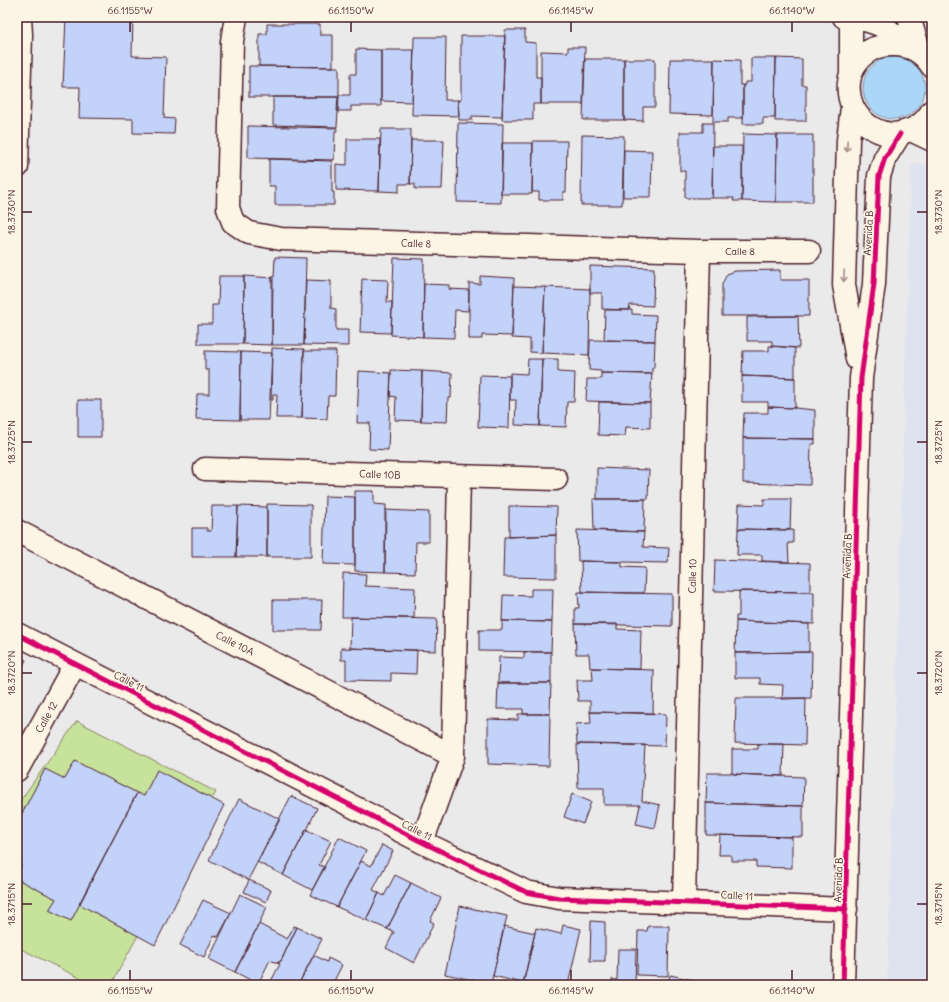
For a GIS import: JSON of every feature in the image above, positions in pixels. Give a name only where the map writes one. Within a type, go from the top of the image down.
[{"type":"street","points":[[17,168],[21,35],[20,17]]},
{"type":"street","name":"Calle 8","points":[[236,17],[232,41],[228,208],[233,222],[249,233],[281,239],[699,251],[809,251]]},
{"type":"street","points":[[844,17],[851,17],[878,25],[891,33],[898,44]]},
{"type":"street","points":[[851,17],[851,72],[848,84],[848,96],[858,117],[872,128],[888,134],[906,132],[932,140]]},
{"type":"street","points":[[909,17],[928,61]]},
{"type":"street","points":[[851,72],[857,62],[870,51],[886,45],[898,44],[910,47],[928,61]]},
{"type":"street","name":"Avenida B","points":[[852,107],[848,140],[844,286],[861,378]]},
{"type":"street","name":"Avenida B","points":[[843,985],[861,378],[874,284],[879,176],[886,158],[906,132],[922,124],[932,111]]},
{"type":"street","name":"Calle 10","points":[[684,902],[699,251]]},
{"type":"street","name":"Calle 10B","points":[[205,469],[459,477],[556,478]]},
{"type":"street","points":[[422,842],[453,756],[459,477]]},
{"type":"street","name":"Calle 10A","points":[[17,530],[453,756]]},
{"type":"street","name":"Calle 11","points":[[17,634],[422,842],[526,892],[559,898],[846,909]]},
{"type":"street","name":"Calle 12","points":[[17,770],[75,664]]},
{"type":"shaded area","points":[[911,163],[932,164],[932,985],[887,985]]},
{"type":"green space","points":[[77,721],[216,792],[111,985],[94,985],[17,947],[17,805]]},
{"type":"water","points":[[894,57],[906,59],[916,66],[923,76],[925,88],[923,100],[916,110],[906,117],[894,119],[882,117],[872,110],[865,100],[863,88],[865,76],[872,66],[882,59]]},
{"type":"building","points":[[66,17],[133,17],[132,56],[166,57],[164,118],[175,119],[174,134],[133,133],[133,119],[79,118],[80,87],[63,87]]},
{"type":"building","points":[[267,24],[320,24],[320,35],[333,35],[333,67],[259,66],[259,34],[267,34]]},
{"type":"building","points":[[505,30],[525,30],[525,42],[536,43],[536,77],[541,77],[541,104],[533,104],[533,120],[502,120]]},
{"type":"building","points":[[461,36],[505,36],[502,117],[472,116],[472,120],[459,120],[458,100],[461,100]]},
{"type":"building","points":[[414,37],[446,37],[445,100],[458,100],[459,116],[412,115]]},
{"type":"building","points":[[568,47],[585,47],[583,104],[541,104],[541,51],[568,52]]},
{"type":"building","points":[[356,49],[381,50],[381,106],[351,106],[351,111],[337,111],[338,95],[350,95],[350,74],[356,74]]},
{"type":"building","points":[[381,50],[414,50],[412,102],[381,101]]},
{"type":"building","points":[[751,58],[776,58],[775,118],[763,118],[763,124],[743,124],[743,85],[745,85],[745,82],[751,82]]},
{"type":"building","points":[[776,58],[802,59],[802,85],[806,85],[806,121],[775,121]]},
{"type":"building","points":[[585,59],[624,59],[624,120],[583,120]]},
{"type":"building","points":[[624,59],[655,59],[655,107],[643,107],[643,121],[624,120]]},
{"type":"building","points":[[670,59],[714,59],[713,115],[669,114]]},
{"type":"building","points":[[714,59],[740,60],[740,85],[743,85],[743,118],[728,118],[728,122],[713,122]]},
{"type":"building","points":[[249,66],[339,67],[339,97],[249,97]]},
{"type":"building","points":[[273,97],[339,97],[337,127],[273,125]]},
{"type":"building","points":[[458,123],[503,124],[501,203],[457,202]]},
{"type":"building","points":[[703,123],[713,123],[712,198],[685,198],[685,171],[680,171],[680,132],[703,132]]},
{"type":"building","points":[[248,126],[337,128],[337,131],[335,131],[334,160],[248,158]]},
{"type":"building","points":[[381,129],[411,129],[410,184],[399,184],[399,192],[379,191]]},
{"type":"building","points":[[743,134],[777,135],[776,202],[742,201]]},
{"type":"building","points":[[582,135],[624,136],[622,205],[581,205]]},
{"type":"building","points":[[777,135],[813,135],[813,202],[776,202]]},
{"type":"building","points":[[347,139],[380,139],[379,191],[336,190],[336,164],[347,165]]},
{"type":"building","points":[[411,140],[444,140],[442,189],[415,189],[415,184],[410,184]]},
{"type":"building","points":[[533,141],[567,141],[566,192],[563,192],[563,200],[539,200],[539,192],[532,192]]},
{"type":"building","points":[[502,143],[533,143],[532,194],[501,194]]},
{"type":"building","points":[[713,146],[742,146],[742,201],[733,201],[734,198],[712,198]]},
{"type":"building","points":[[624,150],[652,151],[651,197],[623,197]]},
{"type":"building","points":[[269,159],[332,161],[332,192],[334,192],[334,205],[275,205],[275,186],[269,186]]},
{"type":"building","points":[[275,257],[306,258],[304,345],[272,345],[272,277],[274,277]]},
{"type":"building","points":[[394,258],[424,259],[423,337],[391,335]]},
{"type":"building","points":[[590,266],[654,268],[653,306],[630,305],[629,310],[602,309],[602,293],[590,293]]},
{"type":"building","points":[[780,270],[780,280],[809,280],[809,316],[722,316],[722,284],[727,274],[735,271]]},
{"type":"building","points":[[219,276],[244,276],[243,344],[198,344],[198,324],[212,324],[212,305],[218,305]]},
{"type":"building","points":[[244,276],[273,278],[272,345],[243,344]]},
{"type":"building","points":[[480,276],[514,278],[512,336],[482,335],[482,339],[469,339],[469,283],[480,284]]},
{"type":"building","points":[[306,278],[306,280],[331,281],[331,308],[336,309],[336,330],[348,330],[348,346],[304,345]]},
{"type":"building","points":[[362,279],[388,280],[387,302],[392,302],[391,333],[360,332]]},
{"type":"building","points":[[424,284],[449,285],[449,289],[469,290],[468,311],[455,310],[454,338],[423,337]]},
{"type":"building","points":[[514,286],[545,287],[542,353],[530,352],[530,339],[512,338]]},
{"type":"building","points":[[545,287],[590,289],[589,355],[542,353]]},
{"type":"building","points":[[605,310],[632,310],[632,314],[656,315],[655,341],[604,340]]},
{"type":"building","points":[[798,316],[799,348],[772,346],[772,341],[747,341],[747,317]]},
{"type":"building","points":[[590,340],[655,341],[654,368],[652,368],[652,374],[601,373],[601,371],[589,370]]},
{"type":"building","points":[[769,346],[795,348],[795,378],[742,376],[743,351],[769,351]]},
{"type":"building","points":[[272,348],[304,349],[302,418],[276,418],[277,394],[273,394],[273,400],[271,400]]},
{"type":"building","points":[[205,351],[241,352],[240,420],[196,419],[197,394],[209,394],[209,370],[205,370]]},
{"type":"building","points":[[304,351],[336,351],[335,396],[328,396],[327,419],[302,418]]},
{"type":"building","points":[[241,352],[272,353],[269,420],[240,420]]},
{"type":"building","points":[[528,359],[542,359],[540,426],[515,425],[516,400],[510,400],[510,373],[527,374]]},
{"type":"building","points":[[542,359],[558,359],[558,372],[575,373],[574,402],[567,402],[566,427],[540,426]]},
{"type":"building","points":[[391,370],[422,371],[421,421],[395,420],[396,397],[390,396]]},
{"type":"building","points":[[359,371],[391,373],[388,450],[369,449],[370,423],[357,423]]},
{"type":"building","points":[[422,371],[452,373],[451,398],[448,398],[447,422],[421,421]]},
{"type":"building","points":[[601,373],[652,374],[650,403],[586,401],[587,379],[601,379]]},
{"type":"building","points":[[480,375],[510,376],[509,428],[478,427]]},
{"type":"building","points":[[742,376],[795,378],[795,408],[768,407],[768,402],[742,402]]},
{"type":"building","points":[[78,400],[101,400],[101,437],[78,437]]},
{"type":"building","points":[[599,402],[650,403],[650,428],[626,427],[625,436],[598,435]]},
{"type":"building","points":[[768,407],[815,410],[815,439],[743,438],[744,413],[768,413]]},
{"type":"building","points":[[743,438],[815,439],[815,444],[811,444],[810,485],[743,483]]},
{"type":"building","points":[[597,468],[649,470],[648,499],[597,499]]},
{"type":"building","points":[[355,491],[374,491],[374,504],[386,505],[385,572],[355,571]]},
{"type":"building","points":[[325,496],[355,497],[355,565],[323,564]]},
{"type":"building","points":[[593,499],[645,499],[644,532],[594,530]]},
{"type":"building","points":[[764,499],[791,499],[790,530],[738,529],[739,504],[764,505]]},
{"type":"building","points":[[267,504],[311,505],[311,557],[267,557]]},
{"type":"building","points":[[212,506],[238,506],[236,557],[192,557],[192,528],[207,528],[207,531],[211,531]]},
{"type":"building","points":[[238,506],[267,507],[267,557],[236,557]]},
{"type":"building","points":[[509,506],[557,507],[556,535],[509,537]]},
{"type":"building","points":[[385,510],[429,512],[429,542],[416,542],[415,573],[385,572]]},
{"type":"building","points":[[738,529],[793,530],[793,543],[788,543],[789,562],[762,561],[762,555],[737,555]]},
{"type":"building","points":[[577,530],[644,532],[643,547],[669,548],[668,563],[578,561]]},
{"type":"building","points":[[556,535],[556,578],[503,577],[504,537]]},
{"type":"building","points":[[715,560],[810,563],[810,592],[714,591]]},
{"type":"building","points":[[581,561],[622,562],[622,567],[645,568],[644,593],[582,592]]},
{"type":"building","points":[[343,573],[366,574],[365,586],[415,588],[414,618],[342,617]]},
{"type":"building","points":[[531,589],[553,589],[552,622],[502,621],[503,595],[531,596]]},
{"type":"building","points":[[739,591],[814,592],[814,624],[736,621],[736,616],[739,616]]},
{"type":"building","points":[[578,592],[672,594],[672,626],[575,624],[575,608],[579,608]]},
{"type":"building","points":[[273,600],[322,600],[321,630],[273,630]]},
{"type":"building","points":[[351,617],[437,619],[436,651],[350,648]]},
{"type":"building","points":[[502,621],[552,622],[551,652],[479,651],[479,630],[502,630]]},
{"type":"building","points":[[736,621],[809,624],[809,652],[735,653]]},
{"type":"building","points":[[575,624],[617,624],[617,629],[641,630],[640,669],[590,668],[589,654],[576,654]]},
{"type":"building","points":[[341,648],[417,650],[416,674],[391,673],[391,681],[346,680],[346,660],[341,660]]},
{"type":"building","points":[[524,652],[551,652],[551,683],[498,683],[499,657],[524,658]]},
{"type":"building","points":[[812,652],[811,698],[782,699],[783,685],[760,684],[760,678],[735,678],[735,653]]},
{"type":"building","points":[[17,656],[26,660],[17,677]]},
{"type":"building","points":[[592,668],[654,670],[653,713],[590,712],[590,701],[578,701],[577,680],[593,680]]},
{"type":"building","points":[[498,683],[551,683],[550,714],[523,714],[523,709],[497,709]]},
{"type":"building","points":[[736,698],[806,698],[805,745],[735,743]]},
{"type":"building","points":[[590,712],[666,714],[665,746],[577,744],[576,724],[591,723]]},
{"type":"building","points":[[518,714],[550,714],[549,766],[488,764],[488,719],[518,720]]},
{"type":"building","points":[[577,744],[645,745],[642,801],[660,805],[655,828],[636,824],[640,805],[604,805],[604,788],[578,788]]},
{"type":"building","points":[[758,744],[784,744],[783,776],[732,773],[732,749],[758,749]]},
{"type":"building","points":[[75,761],[137,793],[71,921],[49,910],[56,899],[17,879],[17,873],[21,865],[17,863],[17,823],[45,769],[65,779]]},
{"type":"building","points":[[157,770],[224,805],[155,945],[79,904],[137,793],[144,796]]},
{"type":"building","points":[[707,773],[804,777],[803,806],[706,803]]},
{"type":"building","points":[[572,794],[591,802],[583,824],[564,817]]},
{"type":"building","points":[[291,796],[317,808],[283,875],[257,862]]},
{"type":"building","points":[[239,799],[280,819],[248,880],[209,860]]},
{"type":"building","points":[[706,803],[803,806],[803,837],[706,835]]},
{"type":"building","points":[[306,830],[331,841],[319,865],[325,867],[312,890],[283,875]]},
{"type":"building","points":[[720,835],[792,837],[792,868],[756,867],[756,861],[731,861],[731,855],[719,855]]},
{"type":"building","points":[[339,837],[366,851],[337,907],[310,895]]},
{"type":"building","points":[[382,845],[393,851],[373,890],[379,893],[366,920],[337,907],[361,861],[371,866]]},
{"type":"building","points":[[395,875],[411,883],[387,929],[366,920],[379,893],[384,896]]},
{"type":"building","points":[[249,880],[271,890],[266,902],[244,892]]},
{"type":"building","points":[[411,883],[441,898],[430,921],[434,923],[414,963],[386,948],[394,932],[387,929]]},
{"type":"building","points":[[240,894],[267,907],[235,972],[209,959]]},
{"type":"building","points":[[203,900],[231,913],[218,937],[214,935],[204,957],[180,945]]},
{"type":"building","points":[[460,906],[507,916],[491,984],[445,974]]},
{"type":"building","points":[[591,921],[605,922],[605,961],[590,961]]},
{"type":"building","points":[[259,924],[287,939],[294,926],[297,927],[281,961],[277,963],[270,960],[258,984],[235,972]]},
{"type":"building","points":[[563,925],[581,929],[568,985],[523,985],[536,928],[561,934]]},
{"type":"building","points":[[504,926],[535,933],[523,983],[493,976]]},
{"type":"building","points":[[648,926],[669,926],[668,976],[637,975],[638,931],[647,931]]},
{"type":"building","points":[[297,927],[322,939],[298,985],[269,985],[280,964],[277,963],[281,961]]},
{"type":"building","points":[[618,949],[636,949],[635,985],[612,985],[612,979],[617,980]]},
{"type":"building","points":[[314,955],[327,962],[328,958],[342,965],[332,985],[298,985]]},
{"type":"building","points":[[670,975],[693,980],[692,985],[668,985]]},
{"type":"cycle path","points":[[843,985],[861,378],[874,284],[879,176],[885,158],[900,134]]},
{"type":"cycle path","points":[[17,634],[422,842],[526,892],[559,898],[846,909]]}]
